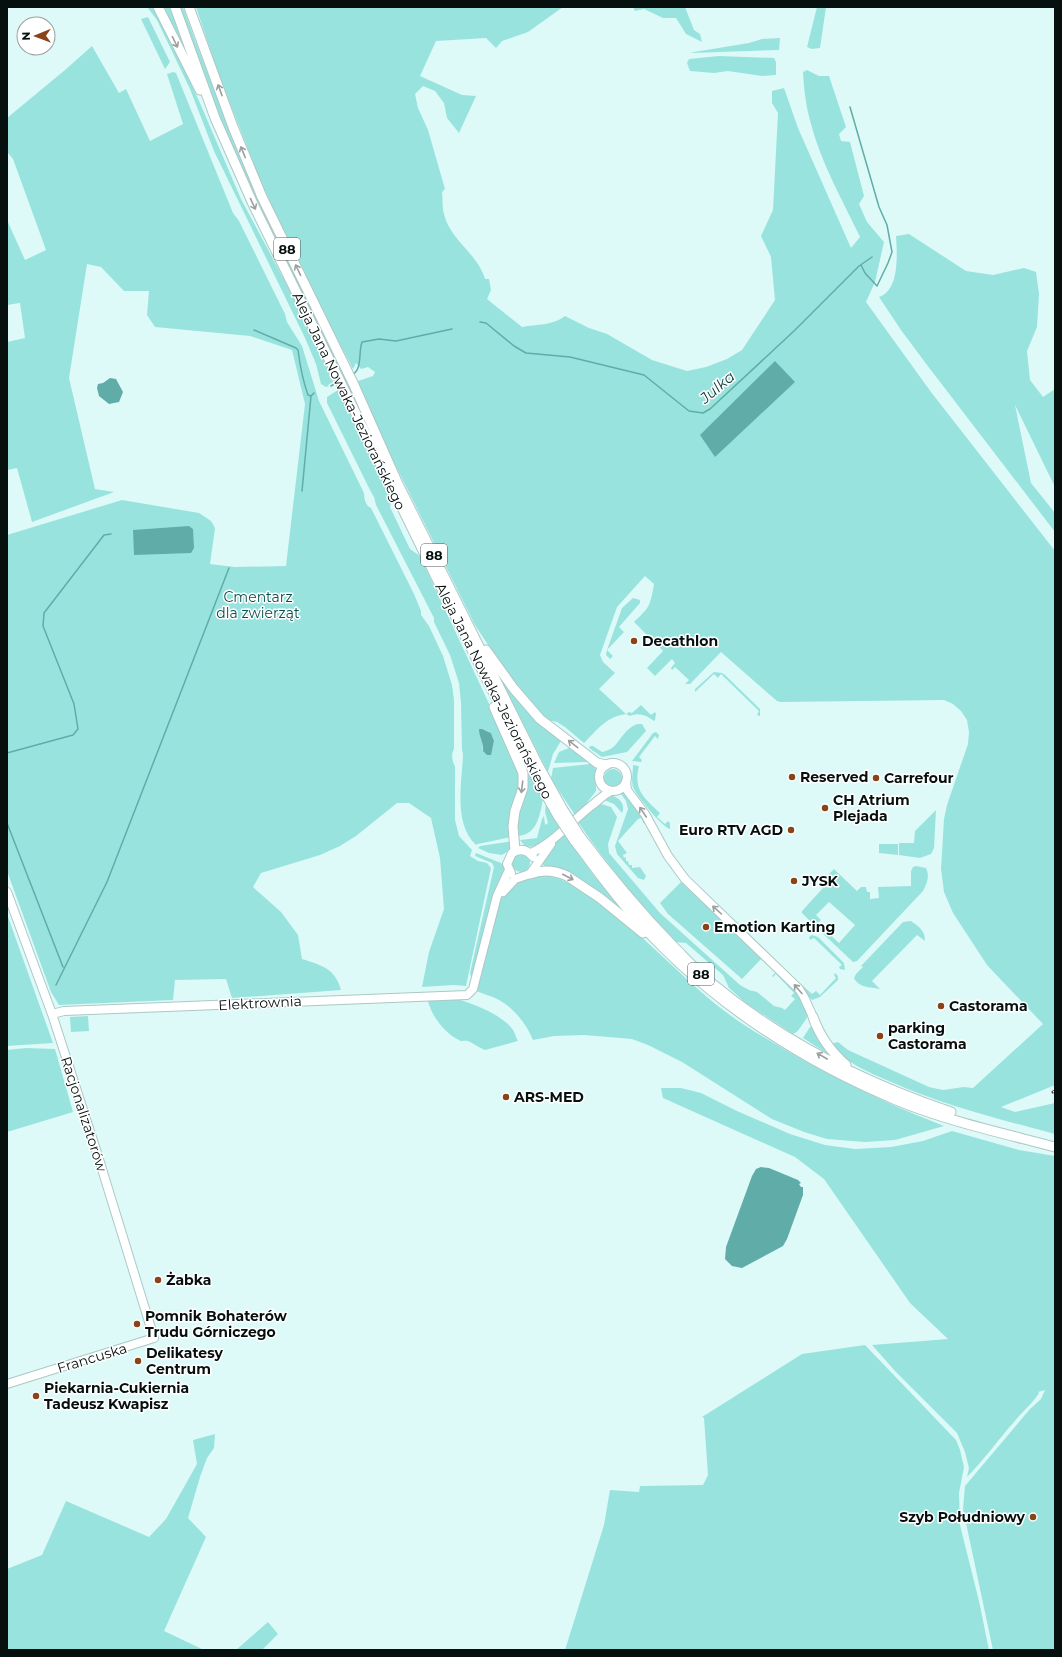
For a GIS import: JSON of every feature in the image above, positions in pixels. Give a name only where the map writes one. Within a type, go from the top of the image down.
[{"type":"main road","name":"88","points":[[158,7],[190,73],[215,118]]},
{"type":"main road","name":"Aleja Jana Nowaka-Jeziorańskiego","points":[[175,7],[215,118],[253,204],[336,375],[550,795],[560,813],[626,908],[674,958],[742,1015],[824,1066],[897,1100],[951,1119],[985,1130],[1055,1147]]},
{"type":"main road","name":"Aleja Jana Nowaka-Jeziorańskiego","points":[[190,9],[233,127],[262,197],[346,368],[466,630]]},
{"type":"main road","points":[[466,630],[514,689],[540,718],[592,759],[606,765]]},
{"type":"main road","points":[[466,630],[523,773],[523,788],[515,811],[512,826],[516,851]]},
{"type":"main road","name":"Aleja Jana Nowaka-Jeziorańskiego","points":[[577,837],[638,909],[709,981],[752,1013],[797,1042],[857,1074],[895,1092],[993,1126],[1055,1142]]},
{"type":"main road","points":[[530,872],[553,872],[575,881],[639,929],[674,962],[707,986]]},
{"type":"main road","points":[[813,1017],[821,1037],[827,1045],[857,1074]]},
{"type":"street","points":[[611,791],[602,786],[598,776],[606,765],[614,763],[622,767],[626,773],[627,790],[645,814],[668,856],[685,879],[799,989],[813,1017]]},
{"type":"street","points":[[531,853],[554,839],[604,795],[611,791],[618,790],[626,782]]},
{"type":"street","points":[[586,810],[602,786]]},
{"type":"street","points":[[495,904],[509,884],[515,879],[530,872],[554,839]]},
{"type":"street","points":[[495,904],[509,870],[508,861],[512,853],[525,850],[531,853],[534,859],[530,872]]},
{"type":"street","points":[[509,870],[515,876],[530,872]]},
{"type":"street","name":"Racjonalizatorów","points":[[7,892],[52,1014],[98,1156],[154,1338]]},
{"type":"street","name":"Elektrownia","points":[[52,1014],[64,1011],[465,995],[469,994],[473,989],[495,904]]},
{"type":"street","name":"Francuska","points":[[7,1384],[154,1338]]},
{"type":"green space","points":[[147,7],[155,7],[200,103],[241,199],[302,313],[331,376],[333,382],[328,385],[329,386],[326,387],[321,384],[316,364],[305,338],[214,151],[190,89],[157,20]]},
{"type":"green space","points":[[164,7],[170,7],[187,55],[185,54]]},
{"type":"green space","points":[[178,7],[183,7],[245,168],[342,369],[340,370],[266,224],[219,119]]},
{"type":"green space","points":[[196,7],[563,7],[528,32],[502,41],[496,48],[486,38],[436,41],[420,76],[462,95],[476,96],[459,133],[447,118],[444,103],[435,91],[423,86],[415,94],[418,108],[428,130],[445,189],[442,192],[443,209],[447,223],[452,232],[471,254],[485,279],[489,279],[491,290],[487,299],[522,327],[555,322],[565,316],[589,328],[607,334],[652,360],[687,371],[706,367],[727,359],[742,350],[775,300],[771,257],[761,236],[773,210],[778,113],[772,103],[772,91],[784,88],[798,128],[851,248],[860,237],[820,153],[807,105],[803,72],[807,70],[819,76],[829,76],[846,127],[839,134],[841,141],[850,142],[864,196],[859,204],[867,222],[884,242],[875,282],[866,302],[931,392],[1055,551],[1055,1085],[1001,1107],[1015,1112],[1055,1103],[1055,1134],[971,1111],[909,1090],[857,1066],[842,1056],[830,1044],[838,1042],[848,1050],[929,1087],[943,1090],[964,1087],[973,1088],[1043,1024],[987,965],[953,913],[944,892],[941,869],[944,819],[947,805],[968,744],[969,732],[967,720],[961,711],[953,704],[944,700],[781,702],[777,701],[721,652],[690,684],[685,684],[689,680],[675,667],[672,670],[671,668],[675,663],[672,659],[655,676],[647,668],[663,651],[634,622],[646,609],[651,597],[654,584],[645,576],[617,607],[600,655],[603,662],[615,673],[599,689],[626,714],[608,721],[598,728],[584,743],[565,727],[557,722],[548,720],[539,712],[498,660],[475,625],[373,420],[358,381],[373,376],[375,372],[368,367],[361,369],[356,363],[353,369],[323,312],[261,183],[216,67]]},
{"type":"green space","points":[[633,7],[685,7],[694,30],[700,34],[702,42],[686,34],[676,18],[663,18],[644,9],[635,11]]},
{"type":"green space","points":[[817,7],[826,7],[820,48],[812,49],[807,47]]},
{"type":"green space","points":[[148,17],[170,62],[165,69],[141,19]]},
{"type":"green space","points":[[780,38],[779,50],[688,53],[749,43],[762,39]]},
{"type":"green space","name":"Cmentarz dla zwierząt","points":[[92,46],[119,93],[126,89],[150,141],[183,124],[167,74],[173,72],[176,73],[233,213],[239,221],[285,314],[287,322],[302,346],[319,401],[364,493],[364,498],[368,506],[371,508],[414,594],[421,611],[421,615],[429,626],[443,656],[452,685],[454,700],[454,749],[452,756],[455,766],[455,820],[459,836],[472,850],[470,856],[478,861],[487,863],[491,868],[466,986],[453,985],[422,987],[429,952],[444,909],[440,858],[431,818],[409,803],[397,803],[356,836],[340,846],[320,855],[261,873],[253,887],[281,912],[298,935],[302,959],[326,968],[335,977],[341,990],[232,998],[226,979],[175,980],[173,1000],[59,1005],[51,992],[7,871],[7,535],[122,500],[199,513],[211,521],[215,528],[210,564],[235,567],[286,566],[305,404],[292,350],[250,336],[155,327],[147,315],[149,291],[124,291],[101,267],[87,264],[69,378],[95,489],[114,492],[32,522],[17,468],[7,470],[7,342],[25,338],[20,303],[7,305],[7,220],[25,260],[46,250],[13,159],[7,152],[7,118]]},
{"type":"green space","points":[[719,56],[774,58],[776,62],[776,75],[762,76],[728,71],[714,73],[690,71],[687,63],[689,59]]},
{"type":"green space","points":[[909,234],[966,271],[993,275],[1024,268],[1036,272],[1039,294],[1037,327],[1027,351],[1030,380],[1043,397],[1055,389],[1055,487],[1015,405],[1031,483],[1055,513],[1055,532],[927,365],[879,297],[886,293],[891,287],[894,279],[897,261],[896,236]]},
{"type":"green space","points":[[338,390],[392,497],[390,507],[410,549],[420,556],[491,708],[519,775],[520,781],[511,837],[476,845],[464,826],[460,802],[463,754],[459,683],[450,655],[434,622],[434,618],[376,505],[374,497],[327,403],[327,397]],"holes":[[[485,730],[491,733],[494,741],[492,749],[483,751],[482,739]]]},
{"type":"green space","points":[[633,598],[640,600],[640,603],[619,627],[624,632],[607,650],[622,608]]},
{"type":"green space","points":[[607,650],[613,656],[610,659],[606,655]]},
{"type":"green space","points":[[714,672],[725,675],[760,709],[760,716],[757,715],[759,711],[721,674],[718,678],[714,674],[695,692],[695,689]]},
{"type":"green space","points":[[499,676],[503,677],[560,739],[561,741],[553,754],[548,772]]},
{"type":"green space","points":[[641,705],[651,715],[655,712],[656,714],[654,721],[642,715],[636,714],[630,716],[626,714],[629,712],[632,713]]},
{"type":"green space","points":[[637,724],[642,724],[646,731],[627,752],[602,757],[589,748],[590,746],[593,746],[602,752],[607,751],[615,745],[631,727]]},
{"type":"green space","points":[[656,732],[659,735],[658,739],[655,736],[639,757],[642,760],[641,762],[632,761],[653,733]]},
{"type":"green space","points":[[569,748],[573,749],[588,762],[554,763],[559,752]]},
{"type":"green space","points":[[517,753],[543,799],[539,817],[533,828],[530,832],[518,836],[517,821],[525,797]]},
{"type":"green space","points":[[590,764],[596,769],[596,791],[583,808],[575,815],[551,779],[553,768]]},
{"type":"green space","points":[[633,765],[639,766],[638,781],[641,793],[660,813],[657,817],[665,824],[668,821],[670,823],[670,829],[661,823],[635,791],[632,782]]},
{"type":"green space","points":[[613,769],[619,772],[622,778],[619,784],[613,787],[607,784],[604,778],[607,772]]},
{"type":"green space","points":[[623,792],[646,823],[644,824],[641,818],[638,819],[618,841],[627,853],[623,855],[624,858],[626,857],[626,861],[628,861],[629,865],[632,865],[632,868],[640,867],[646,876],[644,880],[638,878],[617,854],[615,846],[628,809],[626,801],[621,794]]},
{"type":"green space","points":[[610,795],[621,801],[623,807],[622,813],[614,804],[604,800]]},
{"type":"green space","points":[[546,804],[560,828],[540,845],[531,847],[525,846],[520,840],[537,838],[544,816],[545,825],[548,823],[545,812]]},
{"type":"green space","points":[[601,804],[611,807],[617,817],[608,844],[609,853],[660,913],[740,985],[757,992],[774,1006],[785,1010],[795,999],[791,996],[794,993],[776,974],[773,977],[772,976],[775,973],[784,979],[799,997],[806,1009],[806,1020],[797,1031],[793,1034],[747,1004],[729,988],[723,975],[686,943],[676,942],[670,938],[611,867],[578,822],[596,806]]},
{"type":"green space","points":[[936,810],[934,848],[931,854],[920,858],[899,855],[899,843],[914,843],[915,831]]},
{"type":"green space","points":[[564,834],[594,876],[622,909],[575,875],[564,870],[544,866],[542,863],[547,852]]},
{"type":"green space","points":[[513,841],[510,850],[502,855],[489,853],[478,848],[480,846]]},
{"type":"green space","points":[[879,844],[898,844],[898,855],[879,853]]},
{"type":"green space","points":[[476,853],[501,863],[504,867],[505,873],[472,981],[470,973],[494,867],[492,863],[475,856]]},
{"type":"green space","points":[[521,854],[527,857],[530,863],[527,869],[521,872],[515,869],[512,863],[515,857]]},
{"type":"green space","points":[[916,866],[926,868],[928,874],[928,880],[923,891],[857,961],[853,962],[817,928],[820,925],[839,943],[855,925],[829,902],[816,915],[821,920],[815,926],[802,913],[802,911],[823,888],[819,884],[834,869],[857,891],[861,887],[866,887],[867,892],[870,892],[870,899],[879,898],[878,887],[911,886],[911,871],[913,867]]},
{"type":"green space","points":[[539,874],[556,878],[574,886],[611,910],[710,999],[749,1028],[844,1082],[944,1126],[895,1140],[865,1142],[827,1139],[804,1132],[772,1119],[682,1062],[648,1045],[632,1039],[584,1035],[554,1036],[533,1040],[524,1023],[505,1003],[476,991],[499,903],[512,885]]},
{"type":"green space","name":"Emotion Karting","points":[[682,881],[762,958],[742,979],[668,914],[660,903]]},
{"type":"green space","points":[[7,914],[53,1043],[7,1046]]},
{"type":"green space","points":[[911,921],[923,931],[925,941],[917,935],[872,981],[880,989],[859,984],[854,978],[863,967],[861,966],[903,922]]},
{"type":"green space","points":[[812,935],[818,937],[844,963],[845,970],[840,969],[839,967],[842,965],[814,938],[810,940],[809,937]]},
{"type":"green space","points":[[782,967],[812,994],[816,991],[820,995],[836,978],[834,975],[835,973],[838,976],[838,980],[820,997],[812,1000],[782,969]]},
{"type":"green space","points":[[457,999],[480,1007],[495,1015],[513,1030],[518,1041],[485,1050],[468,1041],[461,1041],[454,1037],[439,1024],[428,1001]]},
{"type":"green space","points":[[88,1016],[89,1031],[71,1032],[70,1017]]},
{"type":"green space","points":[[810,1027],[812,1027],[817,1038],[828,1054],[803,1038]]},
{"type":"green space","points":[[26,1048],[55,1049],[73,1112],[7,1132],[7,1050]]},
{"type":"green space","points":[[661,1088],[681,1088],[701,1093],[737,1111],[790,1134],[825,1145],[855,1149],[891,1147],[923,1141],[952,1131],[1019,1150],[1055,1156],[1055,1649],[993,1650],[963,1509],[965,1486],[1030,1409],[1041,1399],[1045,1390],[1038,1392],[1039,1393],[1033,1401],[967,1477],[969,1468],[965,1452],[957,1433],[895,1371],[872,1345],[948,1339],[910,1303],[824,1179],[795,1157],[663,1098]]},
{"type":"green space","points":[[865,1345],[956,1440],[964,1467],[959,1493],[960,1525],[979,1601],[989,1650],[565,1650],[604,1525],[610,1490],[639,1492],[640,1486],[703,1485],[708,1475],[704,1418],[702,1417],[802,1354]]},
{"type":"green space","points":[[215,1434],[214,1448],[207,1458],[188,1518],[206,1537],[164,1631],[204,1650],[7,1650],[7,1569],[42,1555],[66,1501],[149,1537],[166,1519],[197,1464],[193,1440]]},
{"type":"green space","points":[[268,1622],[278,1634],[262,1650],[236,1650]]},
{"type":"shaded area","points":[[775,361],[795,382],[715,457],[700,435]]},
{"type":"shaded area","points":[[110,378],[116,379],[123,392],[119,402],[109,404],[99,396],[97,388],[98,384],[103,383]]},
{"type":"shaded area","points":[[189,526],[193,529],[194,548],[191,553],[134,555],[133,530]]},
{"type":"shaded area","points":[[479,729],[491,733],[494,741],[491,755],[487,755],[483,751]]},
{"type":"shaded area","points":[[761,1167],[769,1168],[798,1180],[801,1183],[799,1184],[801,1187],[803,1187],[803,1195],[783,1246],[742,1268],[732,1266],[725,1259],[726,1247],[752,1176],[756,1169]]},
{"type":"waterway","points":[[850,107],[879,207],[887,225],[892,252],[877,286],[865,273],[861,265]]},
{"type":"waterway","name":"Julka","points":[[480,322],[486,323],[514,346],[526,353],[570,357],[644,375],[689,411],[703,413],[710,409],[794,331],[859,266],[872,257]]},
{"type":"waterway","points":[[352,375],[358,369],[362,342],[379,339],[396,341],[452,329]]},
{"type":"waterway","points":[[254,330],[298,350],[308,395],[311,396]]},
{"type":"waterway","points":[[331,386],[336,383]]},
{"type":"waterway","points":[[302,491],[311,396],[314,393]]},
{"type":"waterway","points":[[7,753],[73,735],[78,729],[74,704],[43,626],[44,613],[104,535],[111,534]]},
{"type":"waterway","points":[[56,985],[107,882],[229,568]]},
{"type":"waterway","points":[[7,823],[63,967]]},
{"type":"place","name":"Decathlon","points":[[634,641]]},
{"type":"place","name":"Reserved","points":[[792,777]]},
{"type":"place","name":"Carrefour","points":[[876,778]]},
{"type":"place","name":"CH Atrium Plejada","points":[[825,808]]},
{"type":"place","name":"Euro RTV AGD","points":[[791,830]]},
{"type":"place","name":"JYSK","points":[[794,881]]},
{"type":"place","name":"Emotion Karting","points":[[706,927]]},
{"type":"place","name":"Castorama","points":[[941,1006]]},
{"type":"place","name":"parking Castorama","points":[[880,1036]]},
{"type":"place","name":"ARS-MED","points":[[506,1097]]},
{"type":"place","name":"Żabka","points":[[158,1280]]},
{"type":"place","name":"Pomnik Bohaterów Trudu Górniczego","points":[[137,1324]]},
{"type":"place","name":"Delikatesy Centrum","points":[[138,1361]]},
{"type":"place","name":"Piekarnia-Cukiernia Tadeusz Kwapisz","points":[[36,1396]]},
{"type":"place","name":"Szyb Południowy","points":[[1033,1517]]}]
